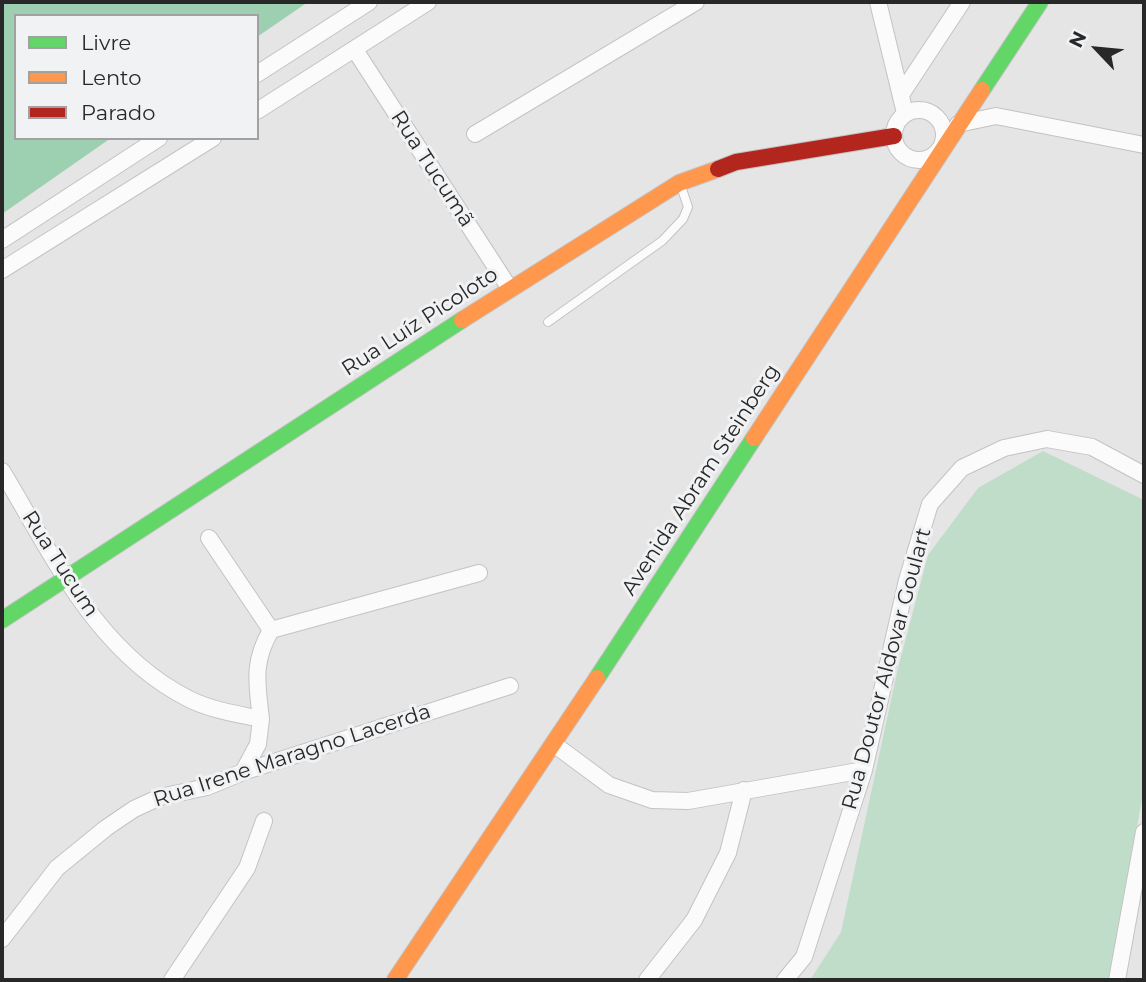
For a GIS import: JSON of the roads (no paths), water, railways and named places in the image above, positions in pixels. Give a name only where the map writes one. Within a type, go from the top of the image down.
[{"type":"street","points":[[259,73],[369,2]]},
{"type":"street","points":[[259,110],[428,2]]},
{"type":"street","points":[[475,134],[696,2]]},
{"type":"street","points":[[878,2],[905,113]]},
{"type":"street","points":[[902,93],[962,2]]},
{"type":"street","name":"Avenida Abram Steinberg","points":[[395,980],[555,745],[942,146],[1040,2]]},
{"type":"street","name":"Rua Tucumã","points":[[355,50],[510,289]]},
{"type":"street","points":[[918,110],[931,112],[940,121],[944,134],[942,146],[933,156],[920,160],[908,158],[898,149],[894,136],[897,123],[905,113],[918,110]]},
{"type":"street","points":[[958,124],[996,116],[1144,145]]},
{"type":"street","name":"Rua Luíz Picoloto","points":[[2,620],[510,289],[679,183],[736,162],[894,136]]},
{"type":"street","points":[[2,240],[156,140]]},
{"type":"street","points":[[2,270],[210,140]]},
{"type":"street","name":"Rua Doutor Aldovar Goulart","points":[[785,980],[804,957],[864,770],[907,580],[930,505],[962,468],[1004,448],[1047,439],[1092,447],[1144,475]]},
{"type":"street","name":"Rua Tucum","points":[[2,471],[86,610],[133,660],[188,698],[216,709],[261,719]]},
{"type":"street","points":[[209,538],[271,630]]},
{"type":"street","points":[[243,772],[258,744],[261,719],[256,669],[259,651],[271,630],[479,573]]},
{"type":"street","name":"Rua Irene Maragno Lacerda","points":[[2,939],[57,868],[134,808],[160,797],[207,787],[243,772],[510,686]]},
{"type":"street","points":[[555,745],[609,785],[652,800],[688,801],[864,770]]},
{"type":"street","points":[[647,980],[694,920],[728,853],[744,790]]},
{"type":"street","points":[[172,980],[247,868],[264,821]]},
{"type":"street","points":[[1118,980],[1144,832]]},
{"type":"lane","points":[[548,322],[674,230],[688,207],[679,183]]}]
